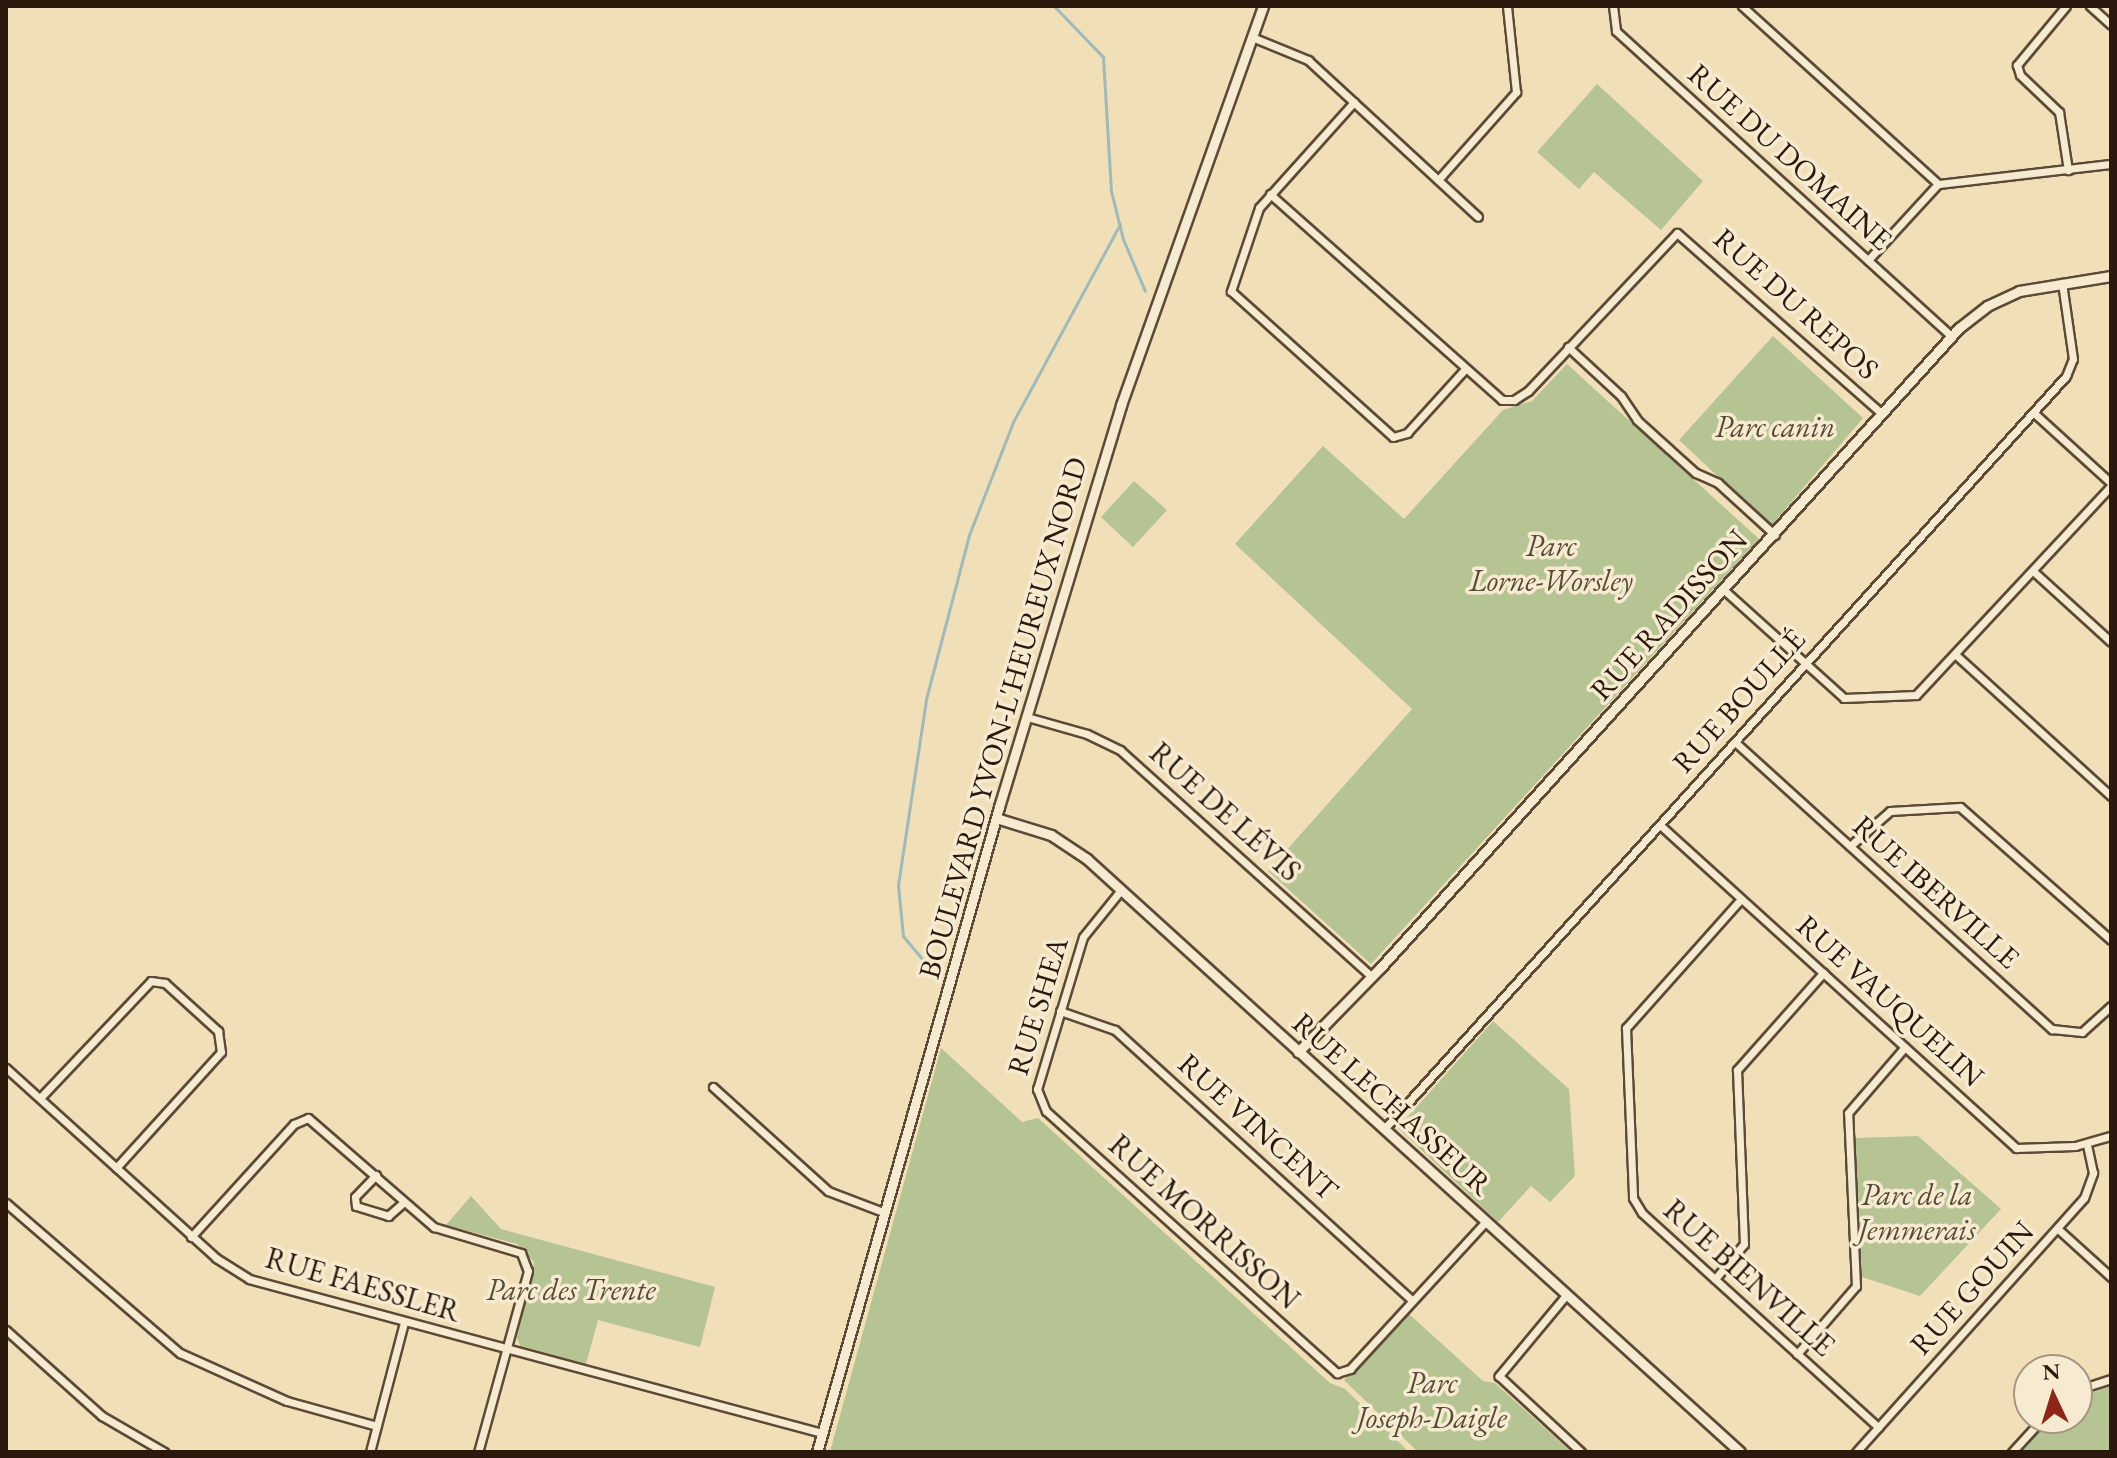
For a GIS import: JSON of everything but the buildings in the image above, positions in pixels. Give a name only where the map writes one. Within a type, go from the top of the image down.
[{"type":"street","name":"BOULEVARD YVON-L'HEUREUX NORD","points":[[817,1452],[996,818],[1126,390],[1263,6]]},
{"type":"street","points":[[1438,180],[1516,92],[1507,6]]},
{"type":"street","name":"RUE DU DOMAINE","points":[[1613,6],[1611,22],[1620,35],[1951,336]]},
{"type":"street","points":[[1742,6],[1938,184]]},
{"type":"street","points":[[2066,6],[2021,56],[2017,68],[2059,112],[2068,170]]},
{"type":"street","points":[[2090,6],[2111,25]]},
{"type":"street","points":[[1252,37],[1303,57],[1478,217]]},
{"type":"street","points":[[1354,102],[1270,194],[1255,217],[1231,291],[1385,433],[1396,437],[1407,433],[1465,369]]},
{"type":"street","points":[[1868,260],[1938,184],[2111,164]]},
{"type":"street","points":[[1270,194],[1465,369],[1508,401],[1524,394],[1568,347],[1621,396],[1637,420],[1696,473],[1718,483],[1775,535]]},
{"type":"street","name":"RUE DU REPOS","points":[[1568,347],[1677,233],[1882,414]]},
{"type":"street","name":"RUE RADISSON","points":[[1298,1052],[1775,535],[1951,336],[2003,298],[2062,283],[2111,276]]},
{"type":"street","name":"RUE BOULLÉ","points":[[1384,1129],[2034,413],[2072,367],[2062,283]]},
{"type":"street","points":[[1724,590],[1841,696],[1857,700],[1916,695],[1957,656],[2111,484],[2034,413]]},
{"type":"street","points":[[2033,571],[2111,642]]},
{"type":"street","points":[[1957,656],[2111,796]]},
{"type":"street","name":"RUE DE LÉVIS","points":[[1027,717],[1087,734],[1120,750],[1371,976]]},
{"type":"street","name":"RUE IBERVILLE","points":[[1735,742],[2055,1031],[2082,1032],[2111,1006]]},
{"type":"street","points":[[1850,846],[1890,811],[1960,807],[2111,940]]},
{"type":"street","name":"RUE LECHASSEUR","points":[[996,818],[1065,843],[1121,890],[1740,1452]]},
{"type":"street","name":"RUE VAUQUELIN","points":[[1660,825],[2016,1148],[2087,1144],[2111,1136]]},
{"type":"street","name":"RUE SHEA","points":[[1038,1101],[1060,1011],[1085,931],[1121,890]]},
{"type":"street","name":"RUE BIENVILLE","points":[[1741,899],[1624,1035],[1634,1201],[1878,1427]]},
{"type":"street","points":[[1715,1279],[1744,1244],[1737,1070],[1823,973]]},
{"type":"street","points":[[40,1098],[145,984],[157,980],[168,985],[220,1033],[223,1046],[116,1168]]},
{"type":"street","name":"RUE VINCENT","points":[[1060,1011],[1115,1030],[1412,1300]]},
{"type":"street","points":[[1797,1354],[1856,1286],[1848,1113],[1905,1047]]},
{"type":"street","name":"RUE FAESSLER","points":[[6,1068],[191,1237],[223,1263],[258,1283],[822,1433]]},
{"type":"street","points":[[713,1087],[828,1191],[883,1212]]},
{"type":"street","name":"RUE MORRISSON","points":[[1038,1101],[1341,1374],[1412,1300]]},
{"type":"street","points":[[191,1237],[302,1119],[316,1121],[438,1229],[525,1257],[528,1271],[478,1451],[489,1452]]},
{"type":"street","name":"RUE GOUIN","points":[[1856,1452],[2058,1229],[2091,1186],[2087,1144]]},
{"type":"street","points":[[376,1175],[355,1197],[356,1206],[386,1216],[404,1202]]},
{"type":"street","points":[[6,1203],[180,1353],[287,1401],[377,1426]]},
{"type":"street","points":[[1412,1300],[1485,1222]]},
{"type":"street","points":[[2058,1229],[2111,1277]]},
{"type":"street","points":[[1567,1294],[1499,1376],[1581,1452]]},
{"type":"street","points":[[370,1452],[404,1322]]},
{"type":"street","points":[[6,1330],[102,1416],[164,1452]]},
{"type":"street","points":[[2012,1452],[2028,1434]]},
{"type":"green space","points":[[1597,84],[1703,181],[1661,230],[1594,172],[1579,189],[1537,152]]},
{"type":"green space","name":"Parc canin","points":[[1773,336],[1863,418],[1771,526],[1679,440]]},
{"type":"green space","name":"Parc Lorne-Worsley","points":[[1567,364],[1759,539],[1371,964],[1268,871],[1412,709],[1235,544],[1323,446],[1404,519],[1503,410],[1532,401]]},
{"type":"green space","points":[[1134,481],[1167,510],[1133,547],[1101,517]]},
{"type":"green space","points":[[1493,1021],[1569,1089],[1575,1176],[1550,1202],[1531,1186],[1498,1222],[1398,1128]]},
{"type":"green space","points":[[941,1048],[1022,1122],[1038,1118],[1330,1383],[1345,1389],[1409,1452],[830,1452]]},
{"type":"green space","name":"Parc de la Jemmerais","points":[[1918,1136],[2001,1209],[1920,1296],[1862,1277],[1855,1138]]},
{"type":"green space","name":"Parc des Trente","points":[[471,1196],[501,1229],[715,1287],[700,1347],[598,1320],[586,1364],[520,1346],[517,1338],[534,1262],[517,1244],[446,1225]]},
{"type":"green space","name":"Parc Joseph-Daigle","points":[[1409,1314],[1483,1381],[1495,1383],[1571,1452],[1418,1452],[1344,1380]]},
{"type":"green space","points":[[2111,1386],[2111,1452],[2021,1452],[2038,1434],[2093,1434],[2093,1392]]},
{"type":"waterway","points":[[1054,6],[1103,57],[1111,191],[1123,239],[1145,291]]},
{"type":"waterway","points":[[938,978],[903,936],[898,885],[926,699],[969,535],[1013,422],[1120,224]]}]
